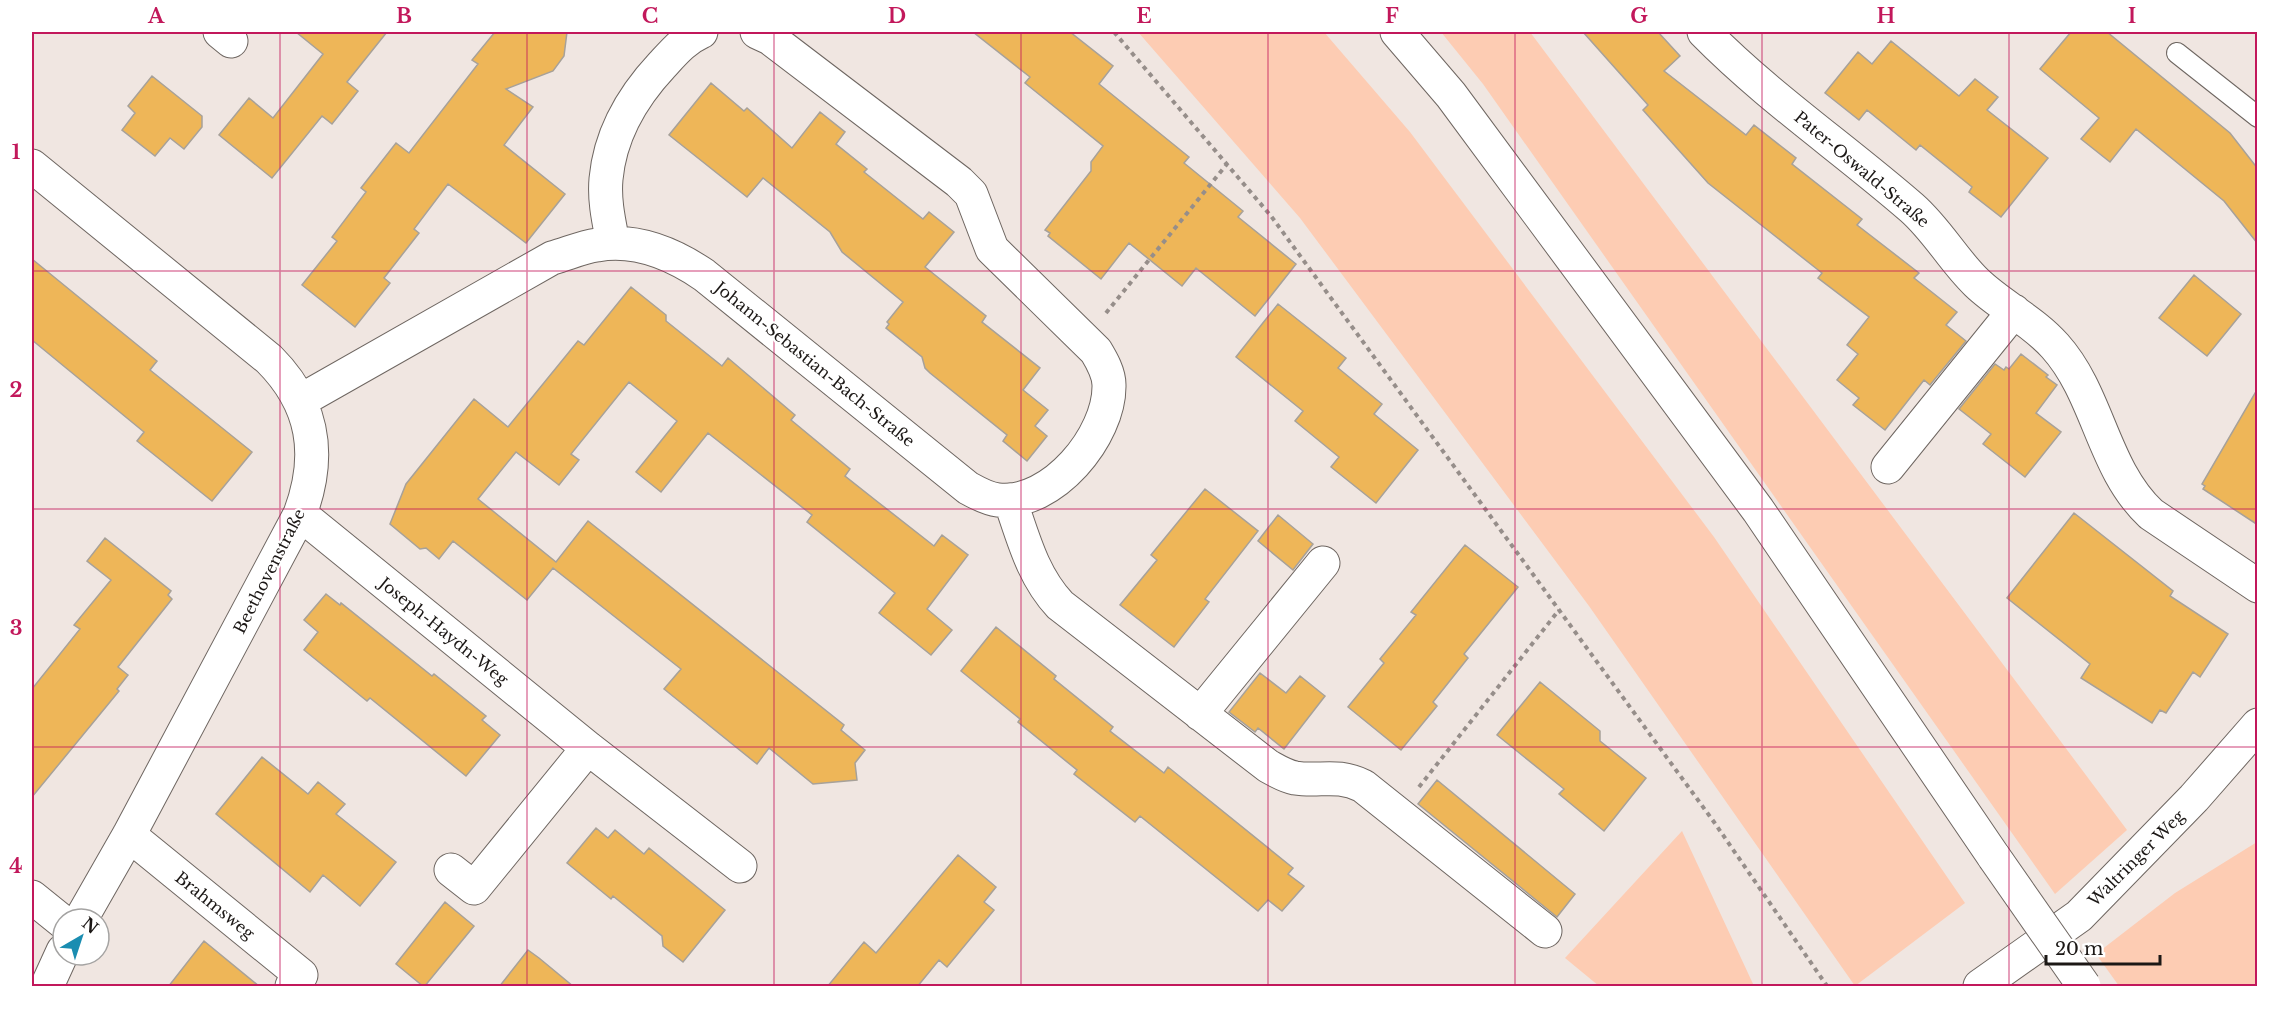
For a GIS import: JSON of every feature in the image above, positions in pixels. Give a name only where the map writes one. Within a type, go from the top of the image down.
[{"type":"street","points":[[757,32],[770,38],[936,162],[959,182],[971,194],[992,249],[1085,340],[1103,362],[1109,385],[1106,406],[1097,432],[1077,460],[1054,483],[1029,496],[1010,500],[1032,564],[1049,593],[1060,605],[1268,766],[1284,775],[1296,778],[1335,777],[1363,786],[1545,931]]},
{"type":"street","points":[[1397,32],[1458,104],[1758,510],[2084,987]]},
{"type":"street","name":"Pater-Oswald-Straße","points":[[1704,32],[1730,58],[1778,99],[1918,214],[1932,227],[1969,275],[2053,343],[2073,369],[2108,449],[2130,492],[2138,502],[2151,514],[2258,586]]},
{"type":"street","points":[[613,243],[606,205],[606,179],[610,155],[627,112],[640,90],[689,35]]},
{"type":"street","name":"Beethovenstraße","points":[[32,166],[269,359],[285,374],[300,401],[309,425],[311,458],[308,493],[300,514],[129,835],[88,907]]},
{"type":"street","name":"Johann-Sebastian-Bach-Straße","points":[[300,401],[552,258],[598,244],[639,246],[663,251],[682,260],[704,275],[968,488],[997,500],[1010,500]]},
{"type":"street","points":[[1888,467],[2014,311]]},
{"type":"street","name":"Joseph-Haydn-Weg","points":[[300,514],[588,748],[740,866]]},
{"type":"street","points":[[1200,714],[1323,563]]},
{"type":"street","name":"Waltringer Weg","points":[[1980,987],[2079,916],[2169,826],[2255,734]]},
{"type":"street","points":[[451,870],[474,888],[588,748]]},
{"type":"street","name":"Brahmsweg","points":[[129,835],[303,983]]},
{"type":"street","points":[[32,897],[51,912]]},
{"type":"street","points":[[47,987],[56,967]]},
{"type":"lane","points":[[2177,53],[2258,117]]},
{"type":"path","points":[[1114,32],[1270,216],[1714,822],[1827,987]]},
{"type":"path","points":[[1085,340],[1227,164]]},
{"type":"path","points":[[1398,813],[1559,610]]},
{"type":"shaded area","points":[[1138,32],[1324,32],[1410,132],[1714,537],[1965,903],[1855,986],[1589,606],[1300,218]]},
{"type":"shaded area","points":[[1441,32],[1530,32],[2127,830],[2055,894],[1483,84]]},
{"type":"shaded area","points":[[1682,831],[1754,986],[1599,986],[1565,958]]},
{"type":"shaded area","points":[[2257,842],[2257,986],[2119,986],[2096,954],[2175,893]]},
{"type":"building","points":[[296,32],[387,32],[347,82],[358,91],[332,124],[322,116],[272,178],[219,135],[249,98],[273,118],[323,54]]},
{"type":"building","points":[[495,32],[567,32],[564,56],[553,71],[506,89],[533,107],[504,145],[565,194],[526,243],[448,184],[414,229],[419,233],[384,278],[390,283],[355,327],[302,285],[337,241],[332,237],[366,192],[361,188],[396,143],[409,153],[478,64],[472,60]]},
{"type":"building","points":[[973,32],[1070,32],[1113,66],[1099,84],[1189,157],[1184,163],[1243,211],[1238,217],[1296,264],[1255,316],[1196,268],[1182,286],[1129,243],[1101,279],[1048,236],[1050,233],[1045,230],[1091,171],[1091,162],[1103,146],[1025,83],[1030,77]]},
{"type":"building","points":[[1583,32],[1658,32],[1680,56],[1664,71],[1746,135],[1754,125],[1796,158],[1792,164],[1862,219],[1857,225],[1919,273],[1914,278],[1957,312],[1946,325],[1966,341],[1930,385],[1924,380],[1885,430],[1853,405],[1859,398],[1837,380],[1858,354],[1847,345],[1869,317],[1818,278],[1822,273],[1708,183],[1643,110],[1648,105]]},
{"type":"building","points":[[2071,32],[2107,32],[2230,133],[2258,169],[2258,244],[2224,201],[2136,129],[2110,162],[2081,139],[2099,118],[2040,69]]},
{"type":"building","points":[[1891,41],[1959,96],[1975,79],[1998,97],[1987,110],[2048,158],[2001,217],[1969,192],[1972,187],[1920,145],[1916,150],[1867,110],[1859,120],[1825,93],[1858,52],[1872,64]]},
{"type":"building","points":[[152,76],[202,116],[202,127],[184,149],[170,138],[155,156],[122,130],[135,113],[128,106]]},
{"type":"building","points":[[711,83],[744,111],[747,108],[792,148],[820,112],[845,132],[836,144],[867,169],[864,172],[923,219],[929,212],[954,232],[925,267],[986,316],[982,322],[1040,368],[1023,390],[1048,410],[1035,426],[1047,436],[1027,461],[1003,441],[1007,435],[930,373],[925,368],[922,357],[886,328],[889,324],[887,322],[903,302],[842,252],[830,232],[763,178],[747,197],[669,135]]},
{"type":"building","points":[[32,259],[157,361],[150,370],[252,452],[212,501],[137,441],[144,432],[32,340]]},
{"type":"building","points":[[2194,275],[2241,314],[2207,356],[2159,318]]},
{"type":"building","points":[[631,287],[666,315],[666,321],[722,366],[728,358],[795,415],[791,420],[850,469],[845,476],[934,546],[942,535],[968,555],[927,609],[952,630],[931,655],[879,613],[895,593],[807,522],[812,515],[708,433],[661,492],[636,472],[677,421],[629,382],[571,454],[579,460],[559,485],[516,452],[478,499],[556,562],[588,521],[844,725],[841,730],[865,750],[855,763],[857,780],[813,784],[769,748],[757,764],[664,689],[681,669],[553,568],[527,600],[453,541],[439,559],[426,548],[420,549],[390,524],[406,484],[474,399],[508,427],[578,341],[584,345]]},
{"type":"building","points":[[1278,304],[1346,358],[1338,368],[1382,404],[1374,414],[1418,450],[1376,503],[1331,467],[1339,457],[1295,421],[1303,411],[1236,357]]},
{"type":"building","points":[[2021,354],[2057,385],[2036,413],[2061,432],[2025,477],[1983,444],[1991,434],[1959,409],[1995,364],[2004,370],[2006,367],[2009,369]]},
{"type":"building","points":[[2258,388],[2258,525],[2203,489],[2205,486],[2202,484]]},
{"type":"building","points":[[1205,489],[1258,531],[1205,599],[1209,602],[1174,647],[1120,605],[1157,560],[1151,555]]},
{"type":"building","points":[[2074,513],[2173,591],[2170,596],[2228,634],[2200,677],[2193,672],[2166,713],[2160,710],[2152,723],[2081,678],[2090,664],[2007,598]]},
{"type":"building","points":[[1278,515],[1313,544],[1293,570],[1258,541]]},
{"type":"building","points":[[105,538],[171,591],[168,595],[172,599],[118,667],[128,675],[117,689],[119,691],[32,797],[32,689],[80,629],[74,625],[111,580],[87,561]]},
{"type":"building","points":[[1465,545],[1518,587],[1464,654],[1468,658],[1433,702],[1437,706],[1401,750],[1348,707],[1384,663],[1380,659],[1416,615],[1411,612]]},
{"type":"building","points":[[326,594],[340,605],[341,603],[486,716],[482,720],[500,735],[466,776],[370,698],[367,701],[304,650],[318,632],[304,620]]},
{"type":"building","points":[[996,627],[1056,676],[1054,679],[1113,727],[1110,731],[1164,773],[1168,767],[1293,868],[1288,874],[1304,886],[1282,911],[1268,900],[1258,911],[1140,816],[1135,822],[1074,774],[1077,770],[961,671]]},
{"type":"building","points":[[1260,673],[1286,693],[1300,676],[1325,696],[1284,749],[1258,728],[1255,732],[1229,712]]},
{"type":"building","points":[[1540,682],[1600,731],[1600,741],[1646,778],[1604,831],[1559,794],[1564,789],[1497,735]]},
{"type":"building","points":[[262,757],[308,794],[318,782],[345,804],[336,814],[396,862],[360,906],[323,875],[310,892],[216,814]]},
{"type":"building","points":[[1437,780],[1575,894],[1557,917],[1418,804]]},
{"type":"building","points":[[596,828],[608,838],[615,830],[644,854],[649,848],[725,910],[683,962],[663,946],[662,936],[613,896],[611,899],[567,863]]},
{"type":"building","points":[[958,855],[996,887],[984,902],[994,910],[947,967],[939,960],[917,987],[827,987],[864,942],[876,953]]},
{"type":"building","points":[[445,902],[474,926],[424,987],[396,964]]},
{"type":"building","points":[[204,941],[260,987],[168,987]]},
{"type":"building","points":[[528,950],[539,958],[574,987],[499,987]]}]
